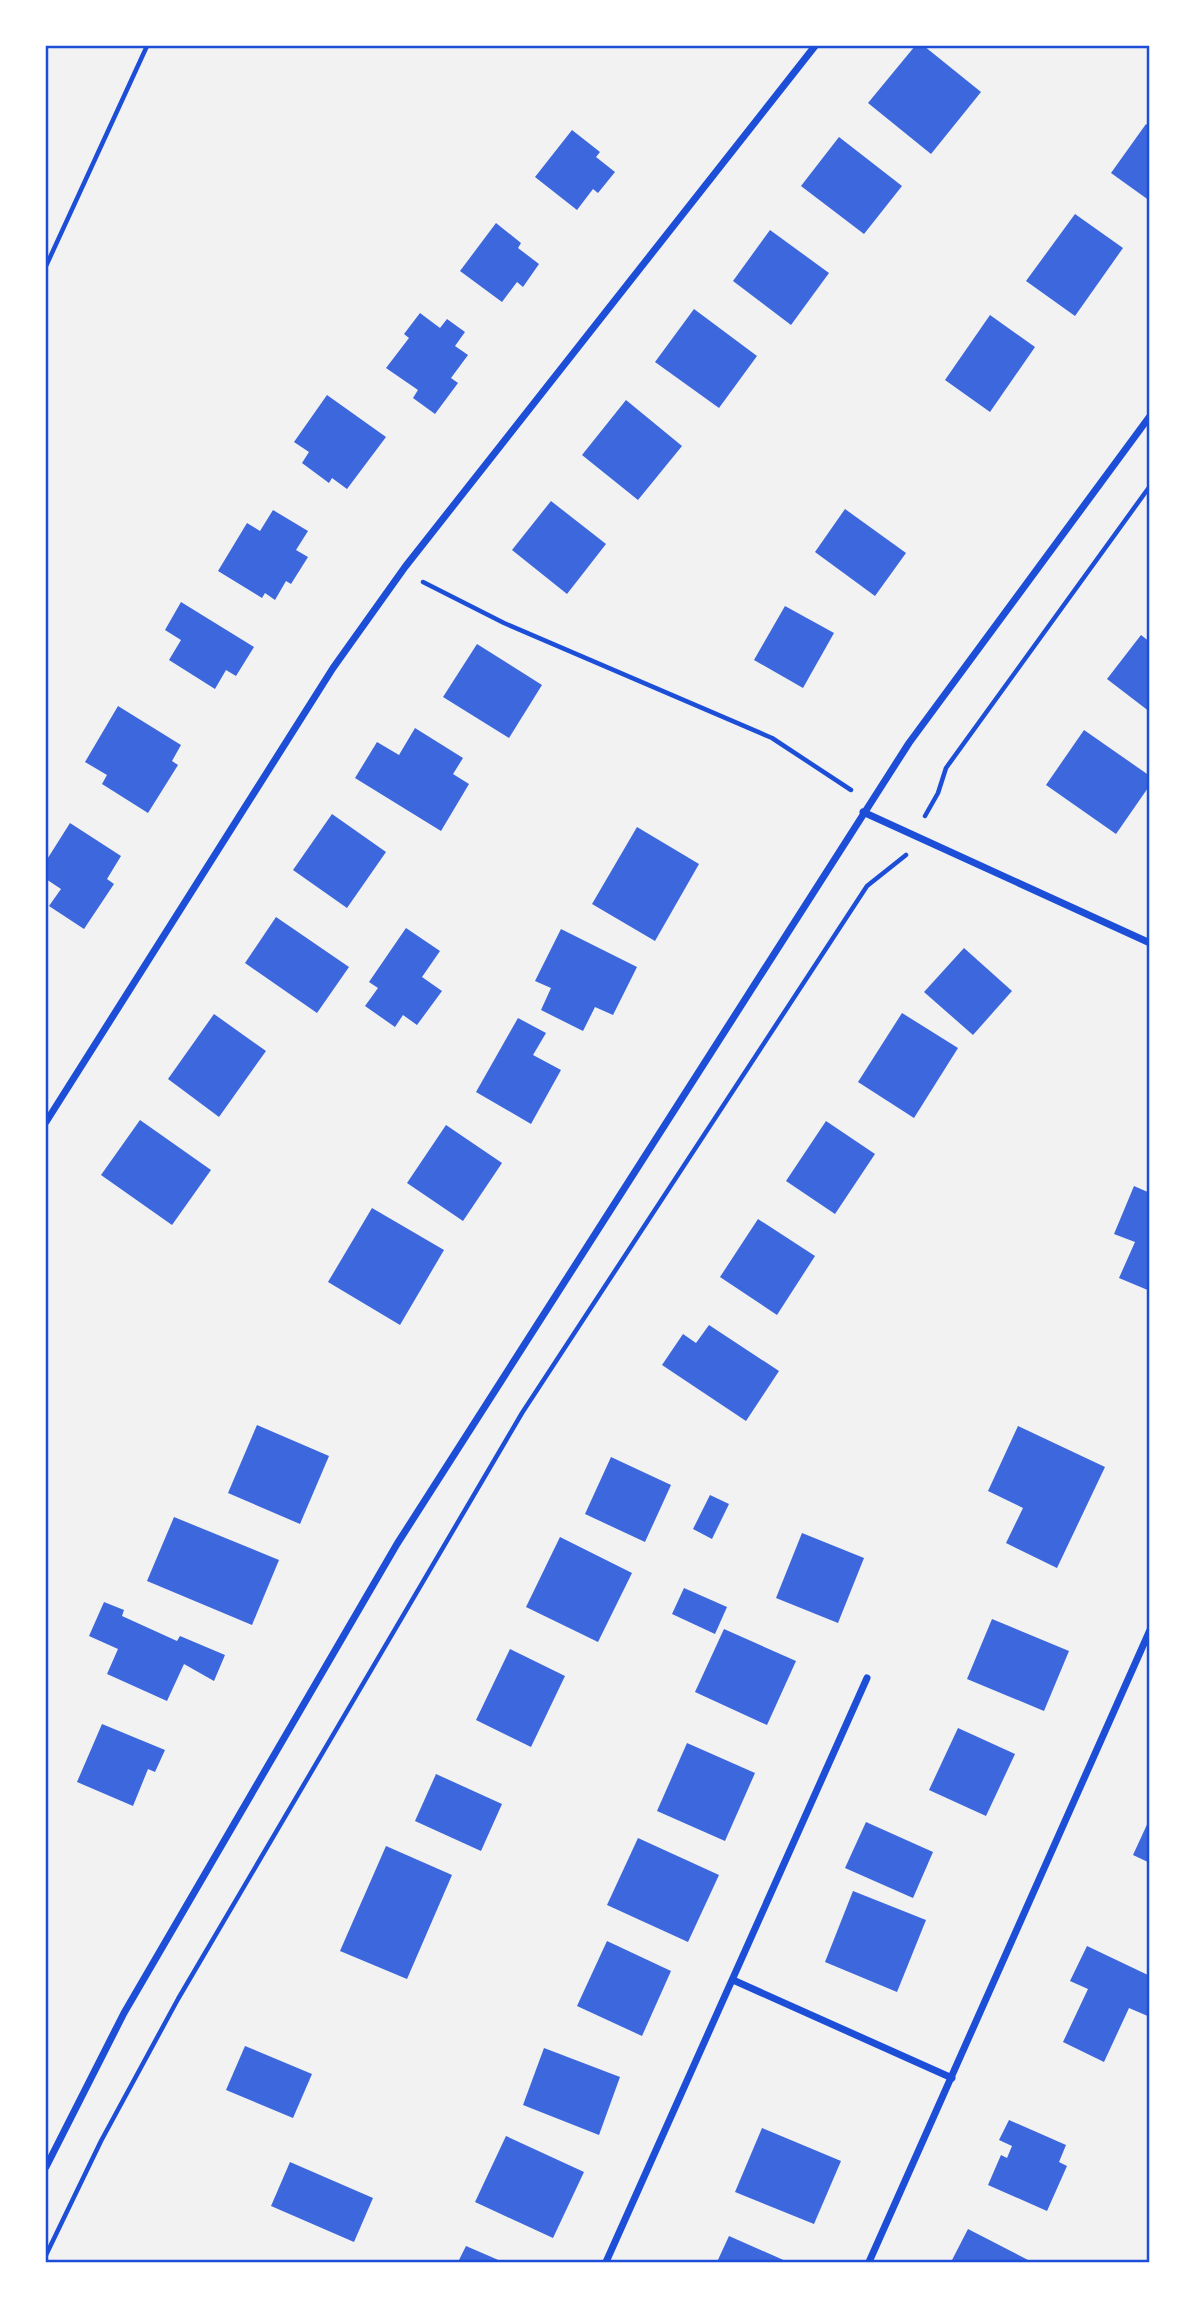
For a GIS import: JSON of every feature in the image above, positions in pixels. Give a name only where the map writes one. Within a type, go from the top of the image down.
[{"type":"street","points":[[46,1122],[333,668],[405,567],[815,46]]},
{"type":"street","points":[[46,2167],[124,2013],[397,1544],[908,743],[1150,416]]},
{"type":"street","points":[[863,812],[1150,943]]},
{"type":"street","points":[[869,2263],[1150,1630]]},
{"type":"street","points":[[607,2263],[867,1678]]},
{"type":"street","points":[[733,1980],[952,2078]]},
{"type":"path","points":[[46,266],[147,46]]},
{"type":"path","points":[[923,820],[938,793],[946,768],[1150,486]]},
{"type":"path","points":[[405,567],[430,587],[504,623],[772,738],[849,787],[863,812]]},
{"type":"path","points":[[46,2255],[101,2141],[178,2000],[522,1413],[867,886],[905,857]]},
{"type":"building","points":[[915,46],[924,46],[981,92],[931,154],[868,103]]},
{"type":"building","points":[[1146,124],[1150,127],[1150,201],[1111,173]]},
{"type":"building","points":[[572,130],[600,152],[596,157],[615,172],[598,193],[593,189],[577,210],[535,177]]},
{"type":"building","points":[[839,137],[902,186],[864,234],[801,186]]},
{"type":"building","points":[[1075,214],[1123,248],[1075,316],[1026,281]]},
{"type":"building","points":[[496,223],[521,243],[518,248],[539,264],[523,287],[517,282],[502,302],[460,271]]},
{"type":"building","points":[[770,230],[829,273],[791,325],[733,281]]},
{"type":"building","points":[[694,309],[757,356],[719,408],[655,362]]},
{"type":"building","points":[[420,313],[440,328],[447,319],[465,332],[455,346],[468,355],[451,378],[458,383],[435,414],[413,398],[418,390],[386,368],[409,338],[404,334]]},
{"type":"building","points":[[990,315],[1035,347],[990,412],[945,380]]},
{"type":"building","points":[[327,395],[386,437],[347,489],[332,478],[329,483],[302,463],[309,452],[294,442]]},
{"type":"building","points":[[626,400],[682,446],[638,500],[582,455]]},
{"type":"building","points":[[551,501],[606,544],[567,594],[512,550]]},
{"type":"building","points":[[845,509],[906,553],[875,596],[815,552]]},
{"type":"building","points":[[273,510],[308,531],[296,550],[308,557],[291,584],[286,581],[275,600],[265,593],[262,598],[218,571],[247,523],[260,531]]},
{"type":"building","points":[[181,602],[254,647],[236,676],[226,670],[215,689],[169,660],[181,640],[165,630]]},
{"type":"building","points":[[785,606],[834,633],[803,688],[754,660]]},
{"type":"building","points":[[1141,635],[1150,642],[1150,712],[1107,679]]},
{"type":"building","points":[[477,644],[542,685],[509,738],[443,697]]},
{"type":"building","points":[[118,706],[181,745],[172,761],[178,765],[148,813],[102,784],[107,775],[85,762]]},
{"type":"building","points":[[415,728],[463,758],[453,774],[469,784],[441,831],[355,778],[377,742],[399,755]]},
{"type":"building","points":[[1084,730],[1150,776],[1150,785],[1116,834],[1046,785]]},
{"type":"building","points":[[332,814],[386,852],[347,908],[293,870]]},
{"type":"building","points":[[70,823],[121,856],[107,879],[114,884],[84,929],[49,906],[61,889],[46,879],[46,861]]},
{"type":"building","points":[[637,827],[699,864],[655,941],[592,904]]},
{"type":"building","points":[[276,917],[349,967],[317,1013],[245,963]]},
{"type":"building","points":[[406,928],[440,951],[422,977],[442,991],[417,1025],[403,1015],[395,1027],[365,1006],[378,988],[369,982]]},
{"type":"building","points":[[561,929],[637,967],[613,1015],[595,1007],[583,1031],[541,1010],[551,988],[535,981]]},
{"type":"building","points":[[964,948],[1012,991],[973,1035],[924,992]]},
{"type":"building","points":[[902,1013],[958,1048],[914,1118],[858,1082]]},
{"type":"building","points":[[214,1014],[266,1051],[219,1117],[168,1079]]},
{"type":"building","points":[[518,1018],[546,1033],[533,1055],[561,1070],[531,1124],[476,1092]]},
{"type":"building","points":[[140,1120],[211,1170],[172,1225],[101,1175]]},
{"type":"building","points":[[826,1121],[875,1154],[835,1214],[786,1181]]},
{"type":"building","points":[[446,1125],[502,1163],[463,1221],[407,1183]]},
{"type":"building","points":[[1134,1186],[1150,1193],[1150,1291],[1119,1278],[1135,1242],[1114,1234]]},
{"type":"building","points":[[372,1208],[444,1250],[400,1325],[328,1282]]},
{"type":"building","points":[[758,1219],[815,1256],[777,1315],[720,1277]]},
{"type":"building","points":[[709,1325],[779,1371],[746,1421],[662,1365],[683,1334],[696,1343]]},
{"type":"building","points":[[257,1425],[329,1456],[300,1524],[228,1493]]},
{"type":"building","points":[[1018,1426],[1105,1467],[1057,1568],[1006,1543],[1023,1508],[988,1491]]},
{"type":"building","points":[[611,1457],[671,1485],[645,1542],[585,1514]]},
{"type":"building","points":[[710,1495],[729,1504],[712,1539],[693,1529]]},
{"type":"building","points":[[174,1517],[279,1560],[252,1625],[147,1581]]},
{"type":"building","points":[[802,1533],[864,1558],[838,1623],[776,1598]]},
{"type":"building","points":[[560,1537],[632,1573],[598,1642],[526,1607]]},
{"type":"building","points":[[684,1588],[727,1607],[715,1634],[672,1614]]},
{"type":"building","points":[[104,1602],[124,1610],[122,1616],[177,1641],[180,1636],[225,1655],[214,1681],[184,1664],[167,1701],[107,1674],[118,1649],[89,1636]]},
{"type":"building","points":[[992,1619],[1069,1651],[1044,1711],[967,1679]]},
{"type":"building","points":[[724,1629],[796,1661],[767,1725],[695,1692]]},
{"type":"building","points":[[510,1649],[565,1676],[531,1747],[476,1720]]},
{"type":"building","points":[[102,1724],[165,1750],[155,1772],[148,1769],[133,1806],[77,1782]]},
{"type":"building","points":[[958,1728],[1015,1754],[986,1816],[929,1790]]},
{"type":"building","points":[[687,1743],[755,1773],[725,1841],[657,1811]]},
{"type":"building","points":[[436,1774],[502,1804],[481,1851],[415,1821]]},
{"type":"building","points":[[1150,1818],[1150,1863],[1133,1855]]},
{"type":"building","points":[[866,1822],[933,1852],[913,1898],[845,1868]]},
{"type":"building","points":[[638,1838],[719,1875],[688,1942],[607,1905]]},
{"type":"building","points":[[386,1846],[452,1875],[407,1979],[340,1951]]},
{"type":"building","points":[[853,1891],[926,1920],[897,1992],[825,1962]]},
{"type":"building","points":[[607,1941],[671,1971],[642,2036],[577,2006]]},
{"type":"building","points":[[1087,1946],[1150,1976],[1150,2017],[1129,2008],[1104,2062],[1063,2042],[1088,1989],[1070,1981]]},
{"type":"building","points":[[245,2046],[312,2074],[293,2118],[226,2090]]},
{"type":"building","points":[[544,2048],[620,2077],[599,2135],[523,2105]]},
{"type":"building","points":[[1009,2120],[1066,2145],[1059,2162],[1067,2166],[1047,2211],[988,2185],[1001,2155],[1007,2158],[1012,2146],[999,2140]]},
{"type":"building","points":[[762,2128],[841,2161],[814,2224],[735,2192]]},
{"type":"building","points":[[506,2136],[584,2172],[553,2238],[475,2202]]},
{"type":"building","points":[[290,2162],[373,2198],[354,2242],[271,2206]]},
{"type":"building","points":[[968,2229],[1028,2260],[1027,2262],[951,2262]]},
{"type":"building","points":[[729,2236],[788,2262],[717,2262]]},
{"type":"building","points":[[466,2246],[503,2262],[458,2262]]}]
